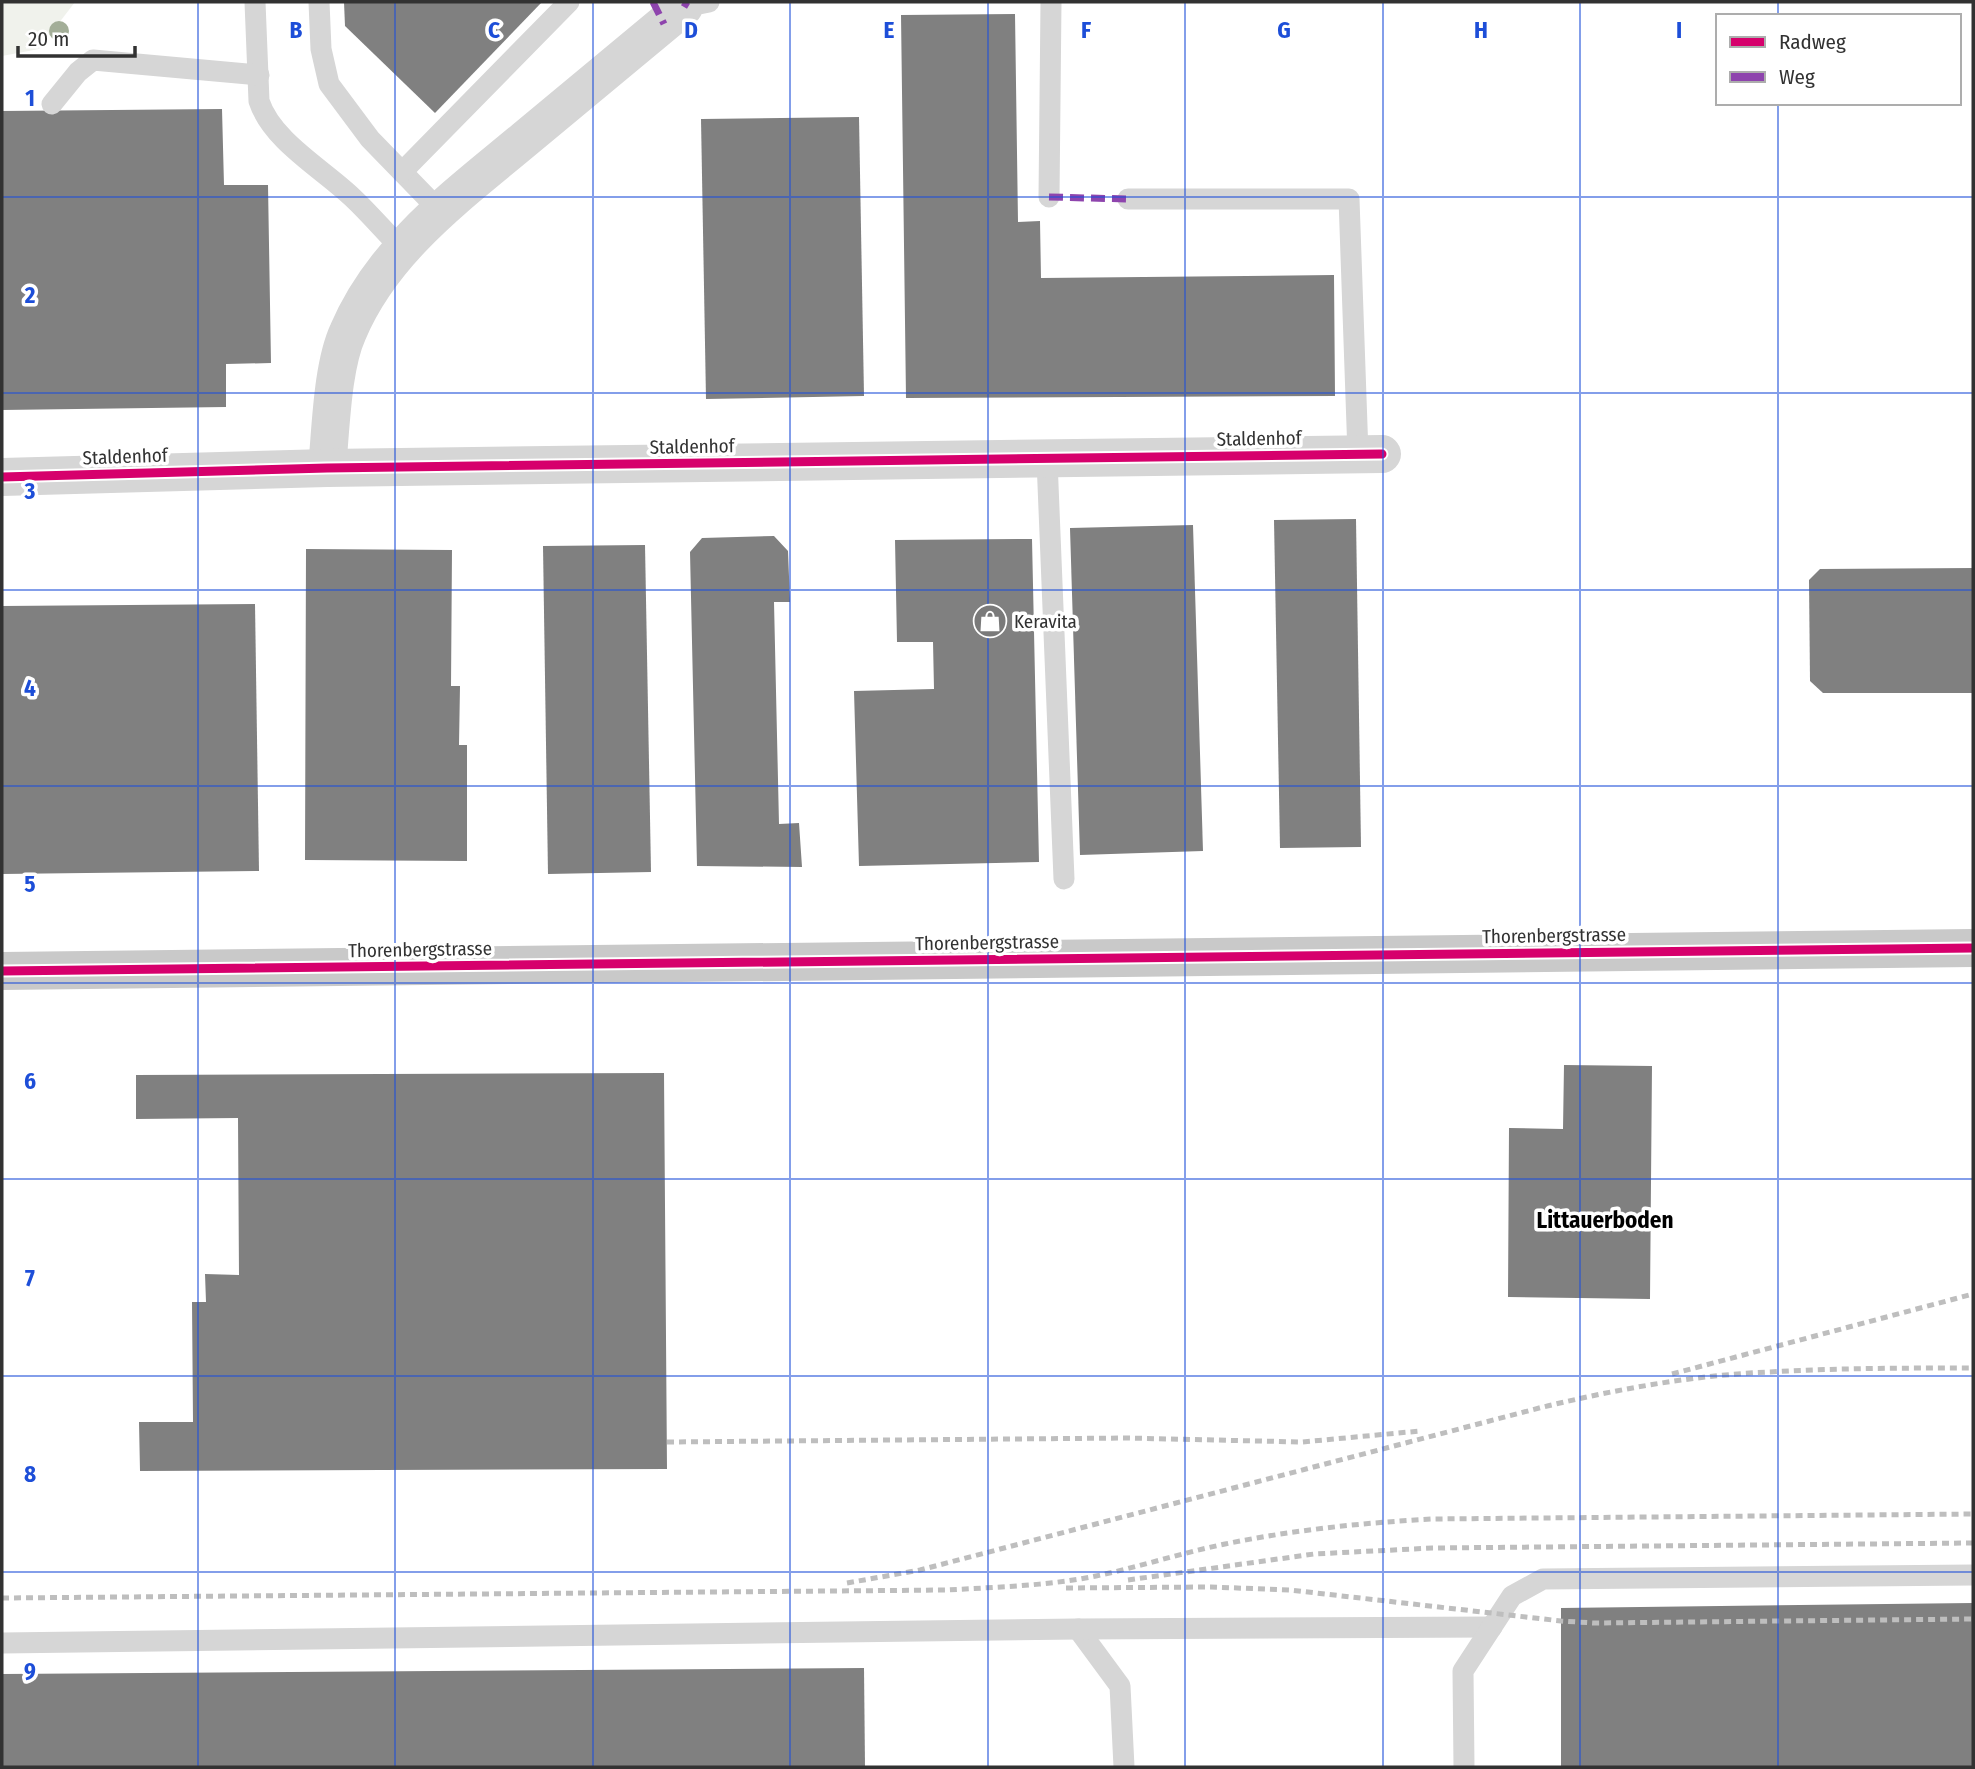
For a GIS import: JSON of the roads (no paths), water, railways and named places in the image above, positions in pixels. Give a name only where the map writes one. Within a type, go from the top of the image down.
[{"type":"main road","name":"Thorenbergstrasse","points":[[2,971],[1973,948]]},
{"type":"street","points":[[327,468],[335,386],[346,334],[369,290],[402,249],[439,210],[697,4]]},
{"type":"street","name":"Staldenhof","points":[[2,477],[327,468],[1370,454]]},
{"type":"lane","points":[[255,2],[259,101],[264,115],[280,135],[352,197],[402,249]]},
{"type":"lane","points":[[319,2],[321,49],[329,84],[370,139],[439,210]]},
{"type":"lane","points":[[402,172],[569,2]]},
{"type":"lane","points":[[1049,197],[1051,2]]},
{"type":"lane","points":[[52,104],[78,72],[93,60],[259,75]]},
{"type":"lane","points":[[1128,199],[1349,199],[1370,454]]},
{"type":"lane","points":[[1047,460],[1064,879]]},
{"type":"lane","points":[[1464,1767],[1463,1671],[1512,1596],[1543,1579],[1973,1575]]},
{"type":"lane","points":[[2,1643],[1078,1629],[1492,1627]]},
{"type":"lane","points":[[1078,1629],[1120,1686],[1124,1767]]},
{"type":"railway","points":[[1672,1374],[1973,1294]]},
{"type":"railway","points":[[847,1583],[920,1570],[1543,1407],[1628,1389],[1742,1374],[1846,1369],[1973,1368]]},
{"type":"railway","points":[[667,1442],[1126,1438],[1302,1442],[1420,1431]]},
{"type":"railway","points":[[2,1598],[947,1590],[1059,1582],[1251,1539],[1327,1528],[1431,1519],[1973,1514]]},
{"type":"railway","points":[[1128,1580],[1314,1554],[1432,1548],[1973,1543]]},
{"type":"railway","points":[[1066,1588],[1211,1587],[1290,1590],[1594,1623],[1973,1619]]},
{"type":"place","name":"Keravita","points":[[990,621]]},
{"type":"district","name":"Littauerboden","points":[[1605,1220]]}]
